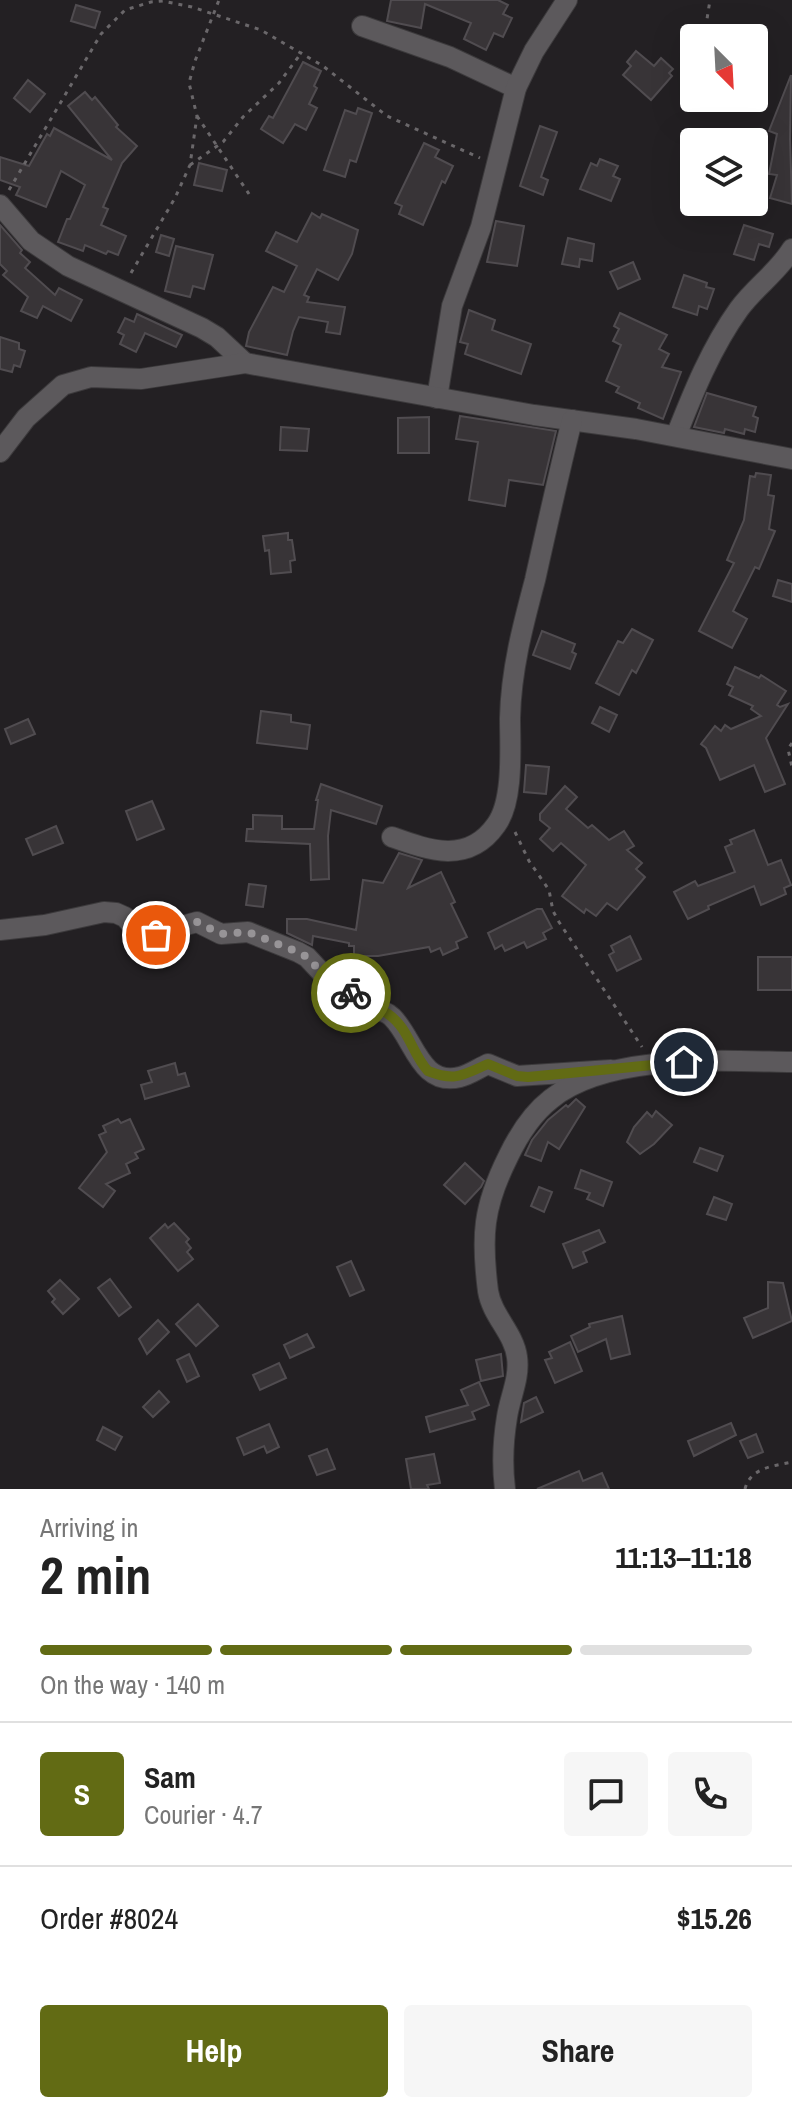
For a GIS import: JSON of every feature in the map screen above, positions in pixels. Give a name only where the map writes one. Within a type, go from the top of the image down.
[{"type":"street","points":[[437,398],[452,306],[481,227],[516,88],[534,51],[567,0]]},
{"type":"street","points":[[362,26],[450,57],[516,88]]},
{"type":"street","points":[[4,199],[31,241],[41,248],[68,266],[217,337],[245,363]]},
{"type":"street","points":[[676,436],[697,384],[732,320],[792,249]]},
{"type":"street","points":[[0,452],[26,418],[63,385],[91,377],[141,379],[245,363],[437,398],[676,436],[792,459]]},
{"type":"street","points":[[392,837],[435,852],[449,852],[474,844],[489,834],[502,815],[510,755],[511,698],[520,637],[572,420]]},
{"type":"street","points":[[0,930],[45,925],[104,912],[125,917],[142,937],[197,922],[221,934],[248,932],[307,957],[322,973],[340,971],[357,1002],[385,1011],[392,1017],[410,1039],[425,1068],[433,1074],[457,1078],[488,1064],[517,1076],[528,1077],[728,1061],[792,1062]]},
{"type":"street","points":[[505,1489],[503,1467],[507,1415],[517,1379],[517,1357],[512,1339],[493,1308],[488,1293],[484,1234],[486,1211],[492,1189],[512,1148],[541,1108],[570,1087],[611,1070]]},
{"type":"path","points":[[219,0],[189,83],[197,116],[249,194]]},
{"type":"path","points":[[706,24],[710,0]]},
{"type":"path","points":[[4,199],[56,114],[87,55],[111,21],[125,10],[163,1],[261,30],[302,52],[387,116],[498,166]]},
{"type":"path","points":[[190,165],[217,147],[279,83],[302,52]]},
{"type":"path","points":[[127,293],[138,257],[175,198],[190,165],[197,116]]},
{"type":"path","points":[[792,743],[788,749],[792,767]]},
{"type":"path","points":[[514,828],[529,861],[549,890],[553,911],[559,922],[625,1026],[658,1065]]},
{"type":"path","points":[[745,1489],[749,1477],[758,1471],[792,1462]]},
{"type":"building","points":[[391,0],[498,0],[508,5],[503,14],[512,18],[503,37],[494,33],[486,50],[464,39],[471,23],[425,4],[421,28],[387,21]]},
{"type":"building","points":[[76,5],[100,12],[95,28],[71,21]]},
{"type":"building","points":[[636,51],[654,66],[661,58],[673,69],[669,73],[672,76],[651,100],[623,75],[631,66],[627,62]]},
{"type":"building","points":[[303,62],[321,71],[309,104],[317,108],[306,130],[295,124],[283,143],[261,129],[269,116],[273,118]]},
{"type":"building","points":[[791,75],[792,204],[770,198],[777,175],[769,174],[777,134],[769,131]]},
{"type":"building","points":[[28,80],[45,94],[30,112],[14,98]]},
{"type":"building","points":[[85,92],[92,100],[95,97],[118,125],[116,127],[137,146],[122,163],[103,207],[108,209],[101,225],[126,236],[118,255],[108,251],[106,254],[85,245],[83,251],[58,242],[85,185],[61,171],[46,207],[16,195],[20,187],[0,180],[0,157],[29,166],[47,134],[50,136],[54,128],[112,160],[68,106]]},
{"type":"building","points":[[358,108],[372,113],[356,162],[350,160],[345,177],[324,170],[345,110],[356,114]]},
{"type":"building","points":[[540,126],[557,132],[541,177],[548,180],[543,195],[520,186]]},
{"type":"building","points":[[424,143],[439,150],[435,157],[453,166],[445,183],[442,181],[423,225],[399,214],[402,206],[395,203]]},
{"type":"building","points":[[600,159],[618,166],[613,176],[620,179],[611,201],[580,189],[591,163],[597,166]]},
{"type":"building","points":[[199,163],[227,170],[222,191],[194,185]]},
{"type":"building","points":[[312,213],[320,218],[322,214],[358,230],[352,254],[338,280],[317,269],[304,295],[309,297],[307,302],[345,307],[340,334],[326,332],[328,322],[299,317],[287,355],[246,346],[249,332],[273,287],[284,292],[297,266],[266,251],[276,232],[297,242]]},
{"type":"building","points":[[496,221],[524,226],[517,266],[487,262]]},
{"type":"building","points":[[0,225],[30,262],[25,268],[55,295],[59,288],[82,300],[71,321],[43,306],[37,318],[21,311],[28,297],[3,275],[7,271],[0,264]]},
{"type":"building","points":[[744,225],[773,234],[769,247],[759,244],[754,260],[734,254]]},
{"type":"building","points":[[161,235],[174,239],[169,256],[156,252]]},
{"type":"building","points":[[568,238],[594,244],[592,261],[580,259],[579,267],[562,264]]},
{"type":"building","points":[[176,246],[213,255],[204,289],[193,286],[190,297],[165,291]]},
{"type":"building","points":[[633,262],[640,279],[618,289],[610,272]]},
{"type":"building","points":[[684,275],[707,283],[706,287],[714,289],[707,309],[699,306],[697,315],[673,307]]},
{"type":"building","points":[[469,310],[495,320],[492,330],[531,344],[521,374],[465,354],[468,344],[460,342]]},
{"type":"building","points":[[620,313],[667,335],[659,349],[669,354],[662,367],[681,372],[663,419],[638,408],[640,403],[616,392],[619,387],[606,381],[621,345],[613,341],[619,329],[614,326]]},
{"type":"building","points":[[137,314],[182,335],[176,347],[145,333],[136,352],[120,344],[124,335],[118,332],[125,318],[134,322]]},
{"type":"building","points":[[0,337],[19,343],[19,349],[25,351],[20,367],[14,365],[12,372],[0,369]]},
{"type":"building","points":[[707,393],[756,407],[753,416],[758,418],[755,432],[745,429],[744,434],[725,429],[724,433],[694,427]]},
{"type":"building","points":[[460,416],[556,431],[543,485],[509,480],[505,506],[469,500],[478,442],[456,439]]},
{"type":"building","points":[[429,417],[429,453],[398,453],[398,418]]},
{"type":"building","points":[[281,427],[309,429],[307,451],[280,450]]},
{"type":"building","points":[[756,473],[771,475],[768,495],[774,496],[769,529],[775,531],[759,569],[755,567],[733,611],[747,619],[732,648],[699,631],[734,563],[727,560],[744,520],[750,476],[755,477]]},
{"type":"building","points":[[288,533],[295,560],[290,561],[291,572],[271,574],[269,550],[265,551],[263,536]]},
{"type":"building","points":[[778,580],[792,584],[792,602],[773,596]]},
{"type":"building","points":[[632,629],[653,640],[636,673],[632,670],[619,695],[596,683],[618,641],[623,643]]},
{"type":"building","points":[[542,631],[575,644],[572,652],[576,654],[570,669],[533,655]]},
{"type":"building","points":[[735,667],[759,678],[761,675],[786,691],[777,705],[788,704],[766,738],[785,784],[765,792],[754,765],[720,780],[706,748],[701,744],[715,726],[721,731],[725,725],[731,729],[761,716],[751,709],[753,706],[729,695],[733,687],[727,684]]},
{"type":"building","points":[[600,707],[617,715],[609,732],[592,723]]},
{"type":"building","points":[[261,711],[291,715],[291,722],[310,725],[307,749],[257,743]]},
{"type":"building","points":[[28,719],[35,734],[11,744],[5,729]]},
{"type":"building","points":[[526,765],[549,767],[546,794],[524,792]]},
{"type":"building","points":[[321,784],[382,806],[376,824],[331,810],[329,879],[311,880],[310,844],[246,841],[247,829],[253,829],[253,815],[282,816],[282,829],[314,829],[316,800]]},
{"type":"building","points":[[565,786],[577,797],[566,809],[588,828],[592,825],[609,840],[624,831],[634,846],[627,850],[642,863],[636,869],[645,877],[617,910],[607,903],[596,916],[586,909],[584,913],[562,896],[586,865],[561,843],[553,851],[540,839],[550,828],[540,820],[540,814]]},
{"type":"building","points":[[152,801],[164,829],[137,840],[126,811]]},
{"type":"building","points":[[56,826],[63,843],[33,855],[26,839]]},
{"type":"building","points":[[754,830],[768,865],[781,860],[791,885],[784,888],[786,894],[761,905],[754,886],[708,906],[709,909],[688,919],[674,892],[695,881],[698,886],[735,872],[725,847],[732,844],[730,840]]},
{"type":"building","points":[[399,853],[422,860],[408,888],[441,872],[455,902],[451,904],[467,937],[456,942],[458,948],[443,955],[440,948],[431,952],[429,947],[378,956],[354,956],[354,946],[349,946],[349,943],[313,936],[312,945],[287,933],[287,919],[307,919],[356,930],[363,880],[383,883]]},
{"type":"building","points":[[249,884],[266,886],[263,907],[246,905]]},
{"type":"building","points":[[542,909],[552,928],[543,933],[546,939],[527,948],[524,942],[505,951],[502,945],[495,949],[488,933]]},
{"type":"building","points":[[630,936],[641,959],[617,971],[609,955],[614,952],[611,946]]},
{"type":"building","points":[[758,957],[792,957],[792,990],[758,990]]},
{"type":"building","points":[[175,1063],[178,1075],[185,1073],[189,1086],[145,1099],[141,1085],[152,1082],[148,1071]]},
{"type":"building","points":[[576,1099],[585,1107],[559,1149],[548,1142],[541,1161],[525,1155],[548,1120]]},
{"type":"building","points":[[656,1111],[672,1125],[640,1154],[627,1142],[634,1127],[647,1112],[652,1117]]},
{"type":"building","points":[[118,1119],[121,1123],[130,1119],[144,1149],[135,1153],[138,1158],[126,1164],[130,1173],[106,1184],[115,1191],[103,1207],[79,1188],[107,1152],[99,1135],[106,1132],[103,1126]]},
{"type":"building","points":[[700,1148],[723,1156],[717,1171],[694,1162]]},
{"type":"building","points":[[465,1163],[484,1181],[465,1204],[444,1185]]},
{"type":"building","points":[[581,1170],[612,1182],[603,1206],[587,1199],[590,1193],[575,1188]]},
{"type":"building","points":[[539,1187],[552,1192],[544,1212],[531,1206]]},
{"type":"building","points":[[714,1197],[732,1204],[726,1220],[707,1214]]},
{"type":"building","points":[[174,1223],[189,1239],[186,1242],[191,1248],[187,1252],[193,1259],[178,1271],[150,1238],[165,1224],[168,1228]]},
{"type":"building","points":[[599,1230],[605,1242],[583,1252],[587,1262],[573,1268],[563,1244]]},
{"type":"building","points":[[351,1261],[364,1290],[350,1296],[337,1267]]},
{"type":"building","points":[[110,1279],[131,1307],[119,1316],[98,1288]]},
{"type":"building","points":[[60,1280],[79,1299],[63,1314],[52,1302],[55,1299],[48,1291]]},
{"type":"building","points":[[768,1282],[783,1283],[792,1321],[753,1338],[744,1318],[768,1308]]},
{"type":"building","points":[[198,1304],[218,1326],[196,1346],[176,1324]]},
{"type":"building","points":[[622,1316],[630,1354],[611,1359],[606,1339],[578,1352],[571,1336],[590,1327],[589,1324]]},
{"type":"building","points":[[158,1320],[169,1332],[147,1354],[139,1339]]},
{"type":"building","points":[[307,1334],[314,1347],[290,1358],[284,1345]]},
{"type":"building","points":[[570,1342],[582,1371],[555,1383],[545,1360],[552,1358],[549,1352]]},
{"type":"building","points":[[189,1354],[199,1376],[187,1382],[177,1360]]},
{"type":"building","points":[[501,1354],[503,1376],[481,1381],[476,1360]]},
{"type":"building","points":[[279,1363],[286,1378],[260,1390],[253,1375]]},
{"type":"building","points":[[479,1382],[489,1405],[472,1412],[475,1419],[430,1432],[426,1417],[468,1405],[461,1390]]},
{"type":"building","points":[[159,1391],[169,1402],[153,1417],[143,1407]]},
{"type":"building","points":[[536,1397],[543,1412],[521,1422],[524,1403]]},
{"type":"building","points":[[731,1423],[736,1435],[694,1456],[688,1441]]},
{"type":"building","points":[[269,1424],[279,1447],[267,1453],[264,1446],[244,1455],[237,1438]]},
{"type":"building","points":[[103,1427],[122,1437],[115,1450],[97,1440]]},
{"type":"building","points":[[756,1434],[763,1452],[748,1458],[740,1441]]},
{"type":"building","points":[[327,1449],[335,1469],[317,1475],[309,1456]]},
{"type":"building","points":[[434,1454],[440,1483],[427,1485],[429,1489],[411,1489],[406,1459]]},
{"type":"building","points":[[579,1471],[583,1481],[602,1473],[609,1489],[537,1489]]},
{"type":"way so far","points":[[156,935],[197,922],[221,934],[248,932],[298,952],[322,973],[340,971],[351,993]]},
{"type":"route","points":[[351,993],[365,1007],[385,1011],[392,1017],[410,1039],[425,1068],[433,1074],[457,1078],[492,1064],[517,1076],[528,1077],[684,1062]]}]
